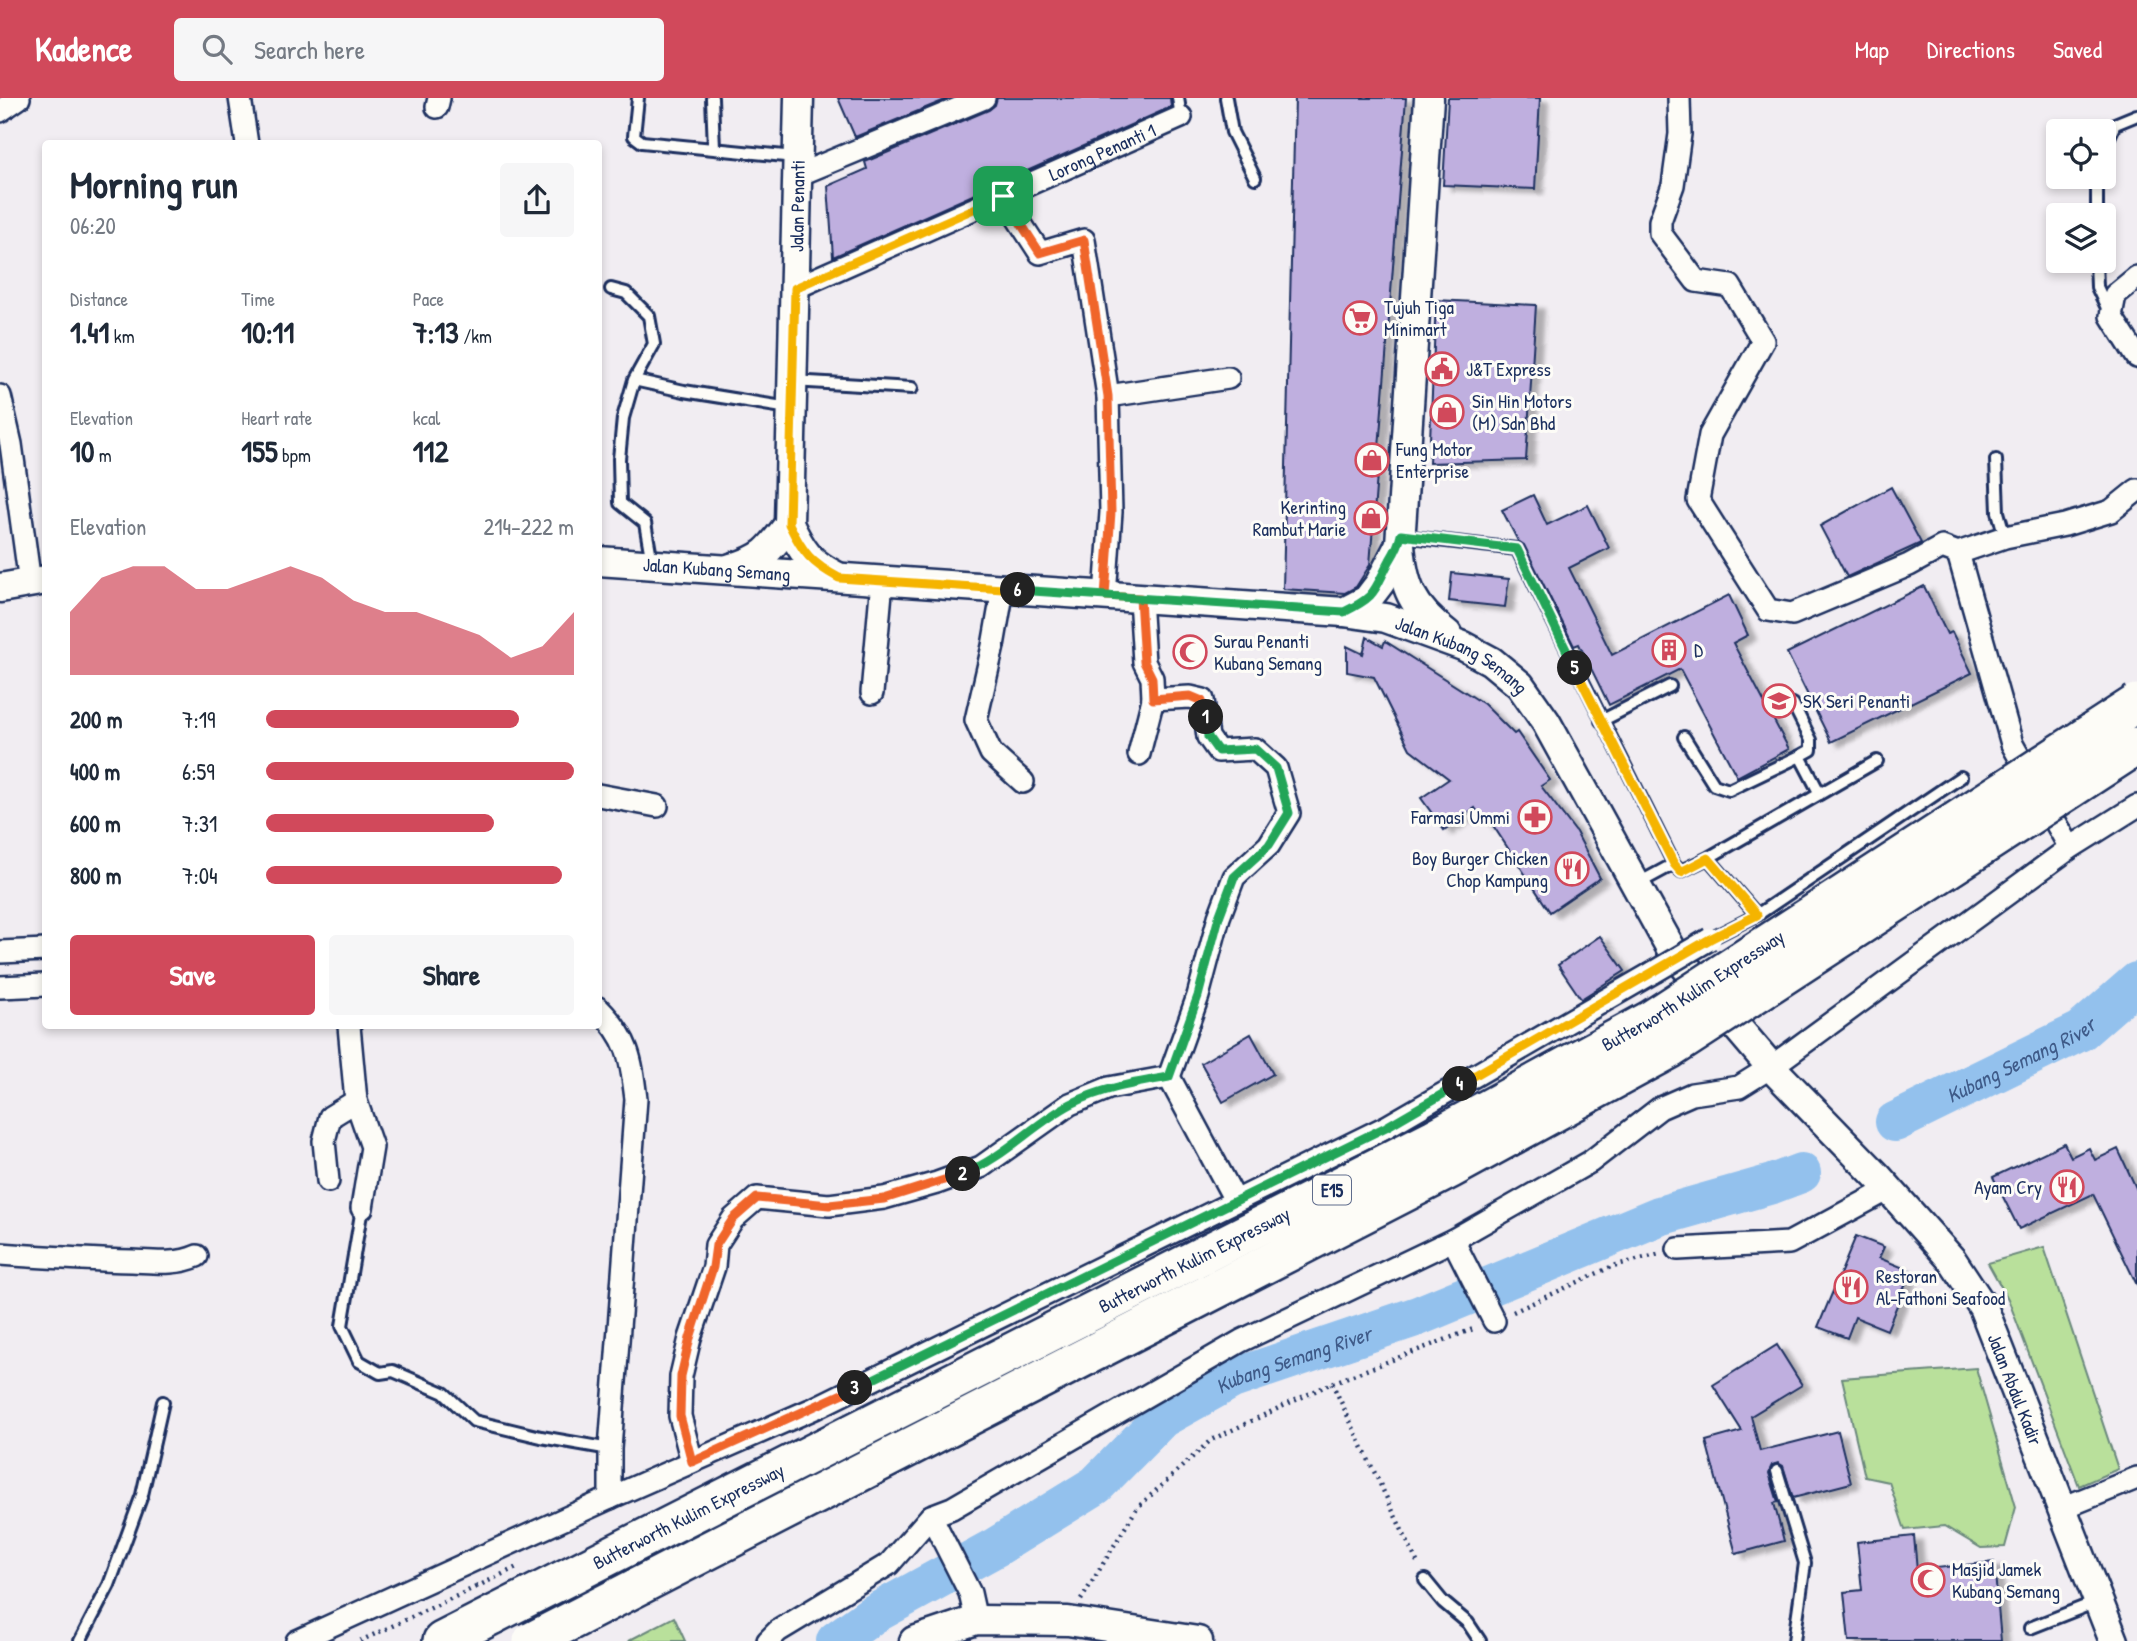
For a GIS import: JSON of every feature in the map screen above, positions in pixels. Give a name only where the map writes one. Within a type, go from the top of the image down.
[{"type":"highway","name":"Butterworth Kulim Expressway","points":[[442,1641],[484,1601],[1422,1144],[1617,1039],[1743,962],[2137,703]]},
{"type":"highway","name":"Butterworth Kulim Expressway","points":[[532,1641],[1439,1176],[1659,1056],[2137,746]]},
{"type":"main road","name":"Jalan Penanti","points":[[789,524],[799,98]]},
{"type":"main road","points":[[1429,98],[1400,540],[1402,574],[1414,602],[1429,620],[1463,646]]},
{"type":"main road","points":[[724,570],[754,561],[772,546],[789,524],[806,556],[817,566],[839,578]]},
{"type":"main road","points":[[1344,612],[1367,600],[1380,583],[1400,540]]},
{"type":"main road","name":"Jalan Kubang Semang","points":[[602,561],[1344,612],[1386,618],[1463,646],[1491,661],[1520,685],[1546,722],[1673,952],[1776,1072]]},
{"type":"main road","points":[[0,588],[38,581]]},
{"type":"main road","name":"Jalan Abdul Kadir","points":[[1776,1072],[1883,1183],[1952,1260],[1983,1307],[2114,1641]]},
{"type":"main road","points":[[914,1641],[973,1607],[1198,1641]]},
{"type":"street","points":[[0,111],[19,98]]},
{"type":"street","points":[[240,98],[246,140]]},
{"type":"street","points":[[798,166],[984,98]]},
{"type":"street","points":[[1679,98],[1678,147],[1673,185],[1660,221],[1660,233],[1696,281],[1730,286],[1763,341],[1710,435],[1698,500],[1768,610],[1792,614],[1909,565],[1942,547],[1958,553],[2005,537],[2065,525],[2111,510],[2137,490]]},
{"type":"street","name":"Lorong Penanti 1","points":[[795,288],[1003,196],[1179,108]]},
{"type":"street","points":[[1003,196],[1040,253],[1084,240],[1108,396],[1111,512],[1105,596]]},
{"type":"street","points":[[2137,277],[2115,295],[2111,316],[2137,357]]},
{"type":"street","points":[[1108,396],[1228,378]]},
{"type":"street","points":[[0,396],[38,581]]},
{"type":"street","points":[[1958,553],[2012,744],[2070,848]]},
{"type":"street","points":[[872,693],[882,581]]},
{"type":"street","points":[[1003,589],[976,720],[991,753],[1023,782]]},
{"type":"street","points":[[1139,754],[1153,699],[1152,678],[1144,662],[1140,598]]},
{"type":"street","points":[[1153,699],[1190,696],[1202,701],[1208,737],[1218,751],[1255,749],[1276,768],[1289,813],[1269,845],[1234,877],[1219,917],[1198,996],[1169,1077],[1235,1200]]},
{"type":"street","points":[[602,796],[657,806]]},
{"type":"street","points":[[768,1641],[778,1631],[889,1564],[952,1508],[1241,1341],[1453,1240],[1590,1162],[1660,1108],[1692,1094],[1739,1087],[1776,1072],[2070,848],[2137,807]]},
{"type":"street","points":[[297,1641],[815,1408],[1386,1127],[1710,939]]},
{"type":"street","points":[[0,951],[42,950]]},
{"type":"street","points":[[0,987],[42,985]]},
{"type":"street","points":[[602,1013],[613,1023],[630,1055],[636,1099],[610,1449],[610,1498]]},
{"type":"street","points":[[349,1029],[356,1101],[372,1147],[362,1208]]},
{"type":"street","points":[[692,1462],[680,1416],[681,1376],[690,1338],[713,1267],[716,1245],[733,1219],[757,1198],[829,1205],[884,1199],[981,1167],[1070,1104],[1109,1088],[1169,1077]]},
{"type":"street","points":[[328,1181],[324,1141],[330,1117],[356,1101]]},
{"type":"street","points":[[1678,1249],[1789,1242],[1883,1183]]},
{"type":"street","points":[[1453,1240],[1492,1315]]},
{"type":"street","points":[[0,1254],[158,1262],[184,1262],[197,1256]]},
{"type":"street","points":[[2060,1509],[2137,1478]]},
{"type":"street","points":[[935,1522],[973,1607]]},
{"type":"lane","points":[[638,98],[634,136],[642,142],[714,148],[798,166]]},
{"type":"lane","points":[[712,98],[714,148]]},
{"type":"lane","points":[[1226,98],[1232,132],[1255,178]]},
{"type":"lane","points":[[2116,124],[2137,115]]},
{"type":"lane","points":[[2096,273],[2096,286],[2111,316]]},
{"type":"lane","points":[[611,289],[626,293],[649,316],[654,344],[634,380],[623,418],[619,458],[620,503],[645,523],[652,565]]},
{"type":"lane","points":[[634,380],[792,409]]},
{"type":"lane","points":[[792,381],[912,388]]},
{"type":"lane","points":[[1996,460],[1998,512],[2005,537]]},
{"type":"lane","points":[[1400,540],[1517,549],[1601,721],[1674,864],[1681,872],[1877,761]]},
{"type":"lane","points":[[1601,721],[1670,686]]},
{"type":"lane","points":[[1684,737],[1714,785],[1729,790],[1811,750],[1811,740],[1793,704]]},
{"type":"lane","points":[[1800,756],[1820,794]]},
{"type":"lane","points":[[1710,939],[1757,915],[1961,777]]},
{"type":"lane","points":[[1708,858],[1757,915]]},
{"type":"lane","points":[[1634,885],[1674,864]]},
{"type":"lane","points":[[362,1208],[342,1326],[359,1361],[380,1373],[393,1371],[444,1392],[474,1420],[541,1437],[610,1449]]},
{"type":"lane","points":[[80,1641],[109,1585],[142,1495],[163,1402]]},
{"type":"lane","points":[[1777,1472],[1805,1563],[1794,1641]]},
{"type":"lane","points":[[1425,1580],[1443,1602],[1468,1623],[1480,1641]]},
{"type":"lane","points":[[2030,1628],[2098,1601]]},
{"type":"path","points":[[1068,1621],[1137,1508],[1211,1440],[1332,1383],[1613,1265],[1678,1249]]},
{"type":"path","points":[[1332,1383],[1425,1580]]},
{"type":"path","points":[[360,1641],[484,1601],[524,1564]]},
{"type":"green space","points":[[2044,1247],[2118,1469],[2079,1486],[2008,1299],[1988,1263]]},
{"type":"green space","points":[[1976,1368],[2016,1507],[2005,1547],[1981,1548],[1944,1526],[1905,1530],[1889,1482],[1865,1477],[1842,1378]]},
{"type":"green space","points":[[674,1617],[685,1641],[628,1641]]},
{"type":"building","points":[[838,98],[950,98],[855,137]]},
{"type":"building","points":[[997,98],[1170,98],[1171,107],[833,257],[828,186],[867,169],[865,162],[989,110],[995,105]]},
{"type":"building","points":[[1295,98],[1406,98],[1370,565],[1356,587],[1345,593],[1283,589]]},
{"type":"building","points":[[1448,98],[1540,98],[1535,189],[1443,185]]},
{"type":"building","points":[[1436,300],[1536,305],[1526,460],[1429,463]]},
{"type":"building","points":[[1891,487],[1921,543],[1847,577],[1820,526]]},
{"type":"building","points":[[1533,495],[1547,525],[1588,505],[1609,548],[1569,568],[1612,655],[1729,595],[1748,635],[1733,643],[1789,749],[1737,777],[1680,669],[1609,705],[1579,644],[1574,646],[1524,545],[1518,541],[1502,510]]},
{"type":"building","points":[[1452,573],[1509,579],[1505,607],[1449,601]]},
{"type":"building","points":[[1924,586],[1947,634],[1952,632],[1972,673],[1831,742],[1787,653]]},
{"type":"building","points":[[1367,637],[1383,646],[1385,641],[1484,704],[1514,734],[1517,732],[1550,780],[1541,786],[1576,832],[1600,878],[1550,912],[1490,821],[1486,824],[1475,808],[1444,830],[1421,798],[1449,779],[1410,749],[1374,677],[1347,672],[1347,646],[1363,654]]},
{"type":"building","points":[[1600,936],[1625,971],[1581,999],[1558,965]]},
{"type":"building","points":[[1251,1034],[1273,1074],[1223,1102],[1201,1063]]},
{"type":"building","points":[[2064,1143],[2071,1157],[2089,1148],[2095,1160],[2118,1149],[2137,1190],[2137,1285],[2093,1194],[2019,1229],[1993,1177]]},
{"type":"building","points":[[1856,1236],[1884,1247],[1879,1258],[1911,1271],[1887,1330],[1855,1317],[1847,1338],[1818,1327]]},
{"type":"building","points":[[1777,1345],[1802,1385],[1751,1416],[1760,1451],[1838,1431],[1851,1483],[1793,1498],[1783,1466],[1778,1463],[1772,1465],[1769,1473],[1778,1502],[1774,1503],[1784,1541],[1736,1554],[1706,1441],[1742,1431],[1713,1385]]},
{"type":"building","name":"Masjid Jamek Kubang Semang","points":[[1914,1536],[1917,1570],[1994,1562],[2001,1641],[1849,1641],[1844,1592],[1862,1590],[1857,1542]]},
{"type":"waterway","name":"Kubang Semang River","points":[[1895,1122],[2081,1031],[2137,982]]},
{"type":"waterway","name":"Kubang Semang River","points":[[836,1641],[872,1615],[996,1547],[1096,1485],[1162,1418],[1232,1379],[1418,1316],[1659,1216],[1772,1184],[1801,1173]]},
{"type":"place","name":"Tujuh Tiga Minimart","points":[[1360,318]]},
{"type":"place","name":"J&T Express","points":[[1442,369]]},
{"type":"place","name":"Sin Hin Motors (M) Sdn Bhd","points":[[1447,412]]},
{"type":"place","name":"Fung Motor Enterprise","points":[[1372,460]]},
{"type":"place","name":"Kerinting Rambut Marie","points":[[1371,518]]},
{"type":"place","name":"D","points":[[1669,650]]},
{"type":"place","name":"Surau Penanti Kubang Semang","points":[[1190,652]]},
{"type":"place","name":"SK Seri Penanti","points":[[1779,701]]},
{"type":"place","name":"Farmasi Ummi","points":[[1535,817]]},
{"type":"place","name":"Boy Burger Chicken Chop Kampung","points":[[1572,869]]},
{"type":"place","name":"Ayam Cry","points":[[2067,1187]]},
{"type":"place","name":"Restoran Al-Fathoni Seafood","points":[[1851,1287]]},
{"type":"place","name":"Masjid Jamek Kubang Semang","points":[[1928,1580]]},
{"type":"route","points":[[1003,196],[795,288],[789,524],[806,556],[817,566],[839,578],[1105,596],[1344,612],[1367,600],[1380,583],[1400,544],[1401,535],[1517,549],[1674,864],[1681,872],[1708,858],[1757,915],[1710,939],[1386,1127],[815,1408],[692,1462],[684,1441],[680,1416],[681,1376],[713,1267],[716,1245],[733,1219],[757,1198],[829,1205],[884,1199],[937,1183],[981,1167],[1070,1104],[1109,1088],[1169,1077],[1198,996],[1219,917],[1234,877],[1269,845],[1289,813],[1276,768],[1255,749],[1218,751],[1208,737],[1202,701],[1190,696],[1153,699],[1152,678],[1144,662],[1140,598],[1105,596],[1111,512],[1108,396],[1084,240],[1040,253],[1003,196]]}]
